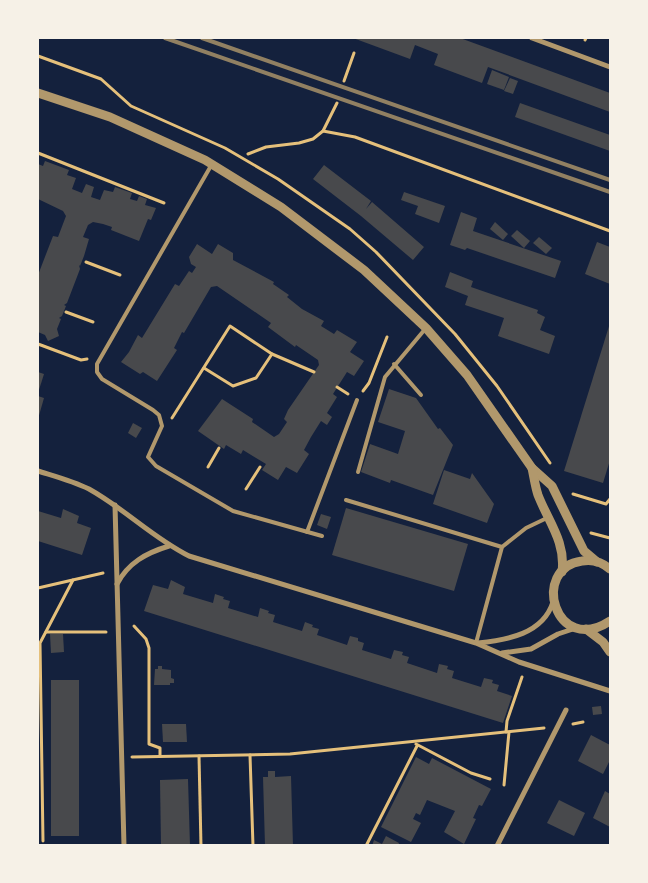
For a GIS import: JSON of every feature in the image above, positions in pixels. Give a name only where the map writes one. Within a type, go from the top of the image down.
[{"type":"street","points":[[532,38],[610,67]]},
{"type":"street","points":[[38,92],[110,117],[212,164],[281,207],[337,248],[377,281],[426,328],[467,375],[520,448],[532,468],[552,486],[584,551],[597,562],[610,569]]},
{"type":"street","points":[[532,468],[538,494],[560,541],[563,555],[562,572],[553,591],[553,602],[559,615],[570,625],[582,629],[604,642],[610,652]]},
{"type":"street","points":[[38,471],[88,488],[115,505],[169,546],[189,556],[216,566],[476,643],[519,662],[610,691]]},
{"type":"street","points":[[115,505],[124,846]]},
{"type":"street","points":[[117,585],[127,569],[136,561],[169,546]]},
{"type":"street","points":[[562,572],[578,561],[597,562],[610,558]]},
{"type":"street","points":[[476,643],[503,640],[520,635],[544,618],[553,602]]},
{"type":"street","points":[[502,653],[531,648],[566,630],[595,629],[610,621]]},
{"type":"street","points":[[497,846],[566,710]]},
{"type":"lane","points":[[212,164],[96,368],[102,379],[159,415],[162,426],[161,432],[148,457],[156,466],[225,507],[322,536]]},
{"type":"lane","points":[[358,472],[385,378],[394,364],[426,328]]},
{"type":"lane","points":[[394,364],[421,395]]},
{"type":"lane","points":[[307,532],[358,400]]},
{"type":"lane","points":[[346,500],[502,547]]},
{"type":"lane","points":[[476,643],[502,547],[526,528],[549,517]]},
{"type":"path","points":[[344,81],[354,53]]},
{"type":"path","points":[[248,154],[266,147],[307,142],[323,131],[336,103]]},
{"type":"path","points":[[323,131],[355,137],[610,231]]},
{"type":"path","points":[[38,153],[164,203]]},
{"type":"path","points":[[86,262],[120,275]]},
{"type":"path","points":[[66,312],[93,322]]},
{"type":"path","points":[[443,321],[497,386],[551,466]]},
{"type":"path","points":[[161,432],[175,415],[230,326],[272,354],[314,372]]},
{"type":"path","points":[[358,400],[369,383],[387,337]]},
{"type":"path","points":[[38,344],[81,360],[87,359]]},
{"type":"path","points":[[204,368],[233,386],[256,378],[272,354]]},
{"type":"path","points":[[208,467],[219,448]]},
{"type":"path","points":[[246,489],[260,467]]},
{"type":"path","points":[[566,490],[570,498]]},
{"type":"path","points":[[573,494],[606,504],[610,499]]},
{"type":"path","points":[[586,529],[596,536],[610,538]]},
{"type":"path","points":[[38,588],[103,573]]},
{"type":"path","points":[[44,841],[40,780],[38,643],[46,632],[73,580]]},
{"type":"path","points":[[134,626],[146,639],[149,648],[149,744],[160,748],[160,756]]},
{"type":"path","points":[[46,632],[106,632]]},
{"type":"path","points":[[504,785],[508,732],[507,721],[522,677]]},
{"type":"path","points":[[121,757],[290,754],[416,743],[557,727]]},
{"type":"path","points":[[416,743],[471,774],[490,779]]},
{"type":"path","points":[[366,846],[416,743]]},
{"type":"path","points":[[250,754],[253,846]]},
{"type":"path","points":[[199,756],[201,846]]},
{"type":"building","points":[[353,38],[460,38],[610,93],[610,112],[488,67],[482,83],[434,65],[438,54],[415,45],[410,59]]},
{"type":"building","points":[[492,70],[509,77],[504,90],[487,84]]},
{"type":"building","points":[[510,78],[518,81],[513,94],[504,91]]},
{"type":"building","points":[[520,103],[610,135],[610,151],[515,117]]},
{"type":"building","points":[[45,161],[69,170],[67,175],[76,178],[72,189],[82,193],[86,184],[94,187],[91,197],[100,200],[104,190],[113,192],[115,187],[132,193],[130,199],[137,201],[139,196],[147,199],[145,205],[156,208],[151,220],[148,219],[139,241],[111,230],[112,227],[103,224],[93,222],[88,225],[83,237],[89,239],[79,265],[80,269],[67,303],[64,305],[66,306],[62,316],[59,318],[61,319],[57,329],[59,336],[48,341],[45,335],[38,332],[38,275],[53,236],[58,237],[66,216],[63,211],[38,199],[38,164],[43,166]]},
{"type":"building","points":[[324,165],[371,201],[366,209],[372,202],[424,247],[413,260],[313,179]]},
{"type":"building","points":[[404,192],[445,206],[439,223],[415,214],[418,206],[401,200]]},
{"type":"building","points":[[461,212],[477,218],[473,231],[561,261],[555,278],[467,248],[465,250],[450,245]]},
{"type":"building","points":[[495,222],[508,234],[503,240],[490,229]]},
{"type":"building","points":[[517,230],[530,241],[524,248],[511,236]]},
{"type":"building","points":[[539,237],[552,248],[546,254],[533,243]]},
{"type":"building","points":[[597,242],[610,247],[610,284],[585,274]]},
{"type":"building","points":[[197,244],[212,254],[218,244],[233,253],[233,260],[274,282],[273,284],[289,295],[287,297],[302,309],[324,321],[321,326],[334,334],[337,330],[357,342],[350,352],[364,361],[354,376],[347,372],[333,394],[337,397],[327,413],[332,417],[327,425],[321,421],[311,437],[304,450],[309,454],[297,473],[286,467],[278,480],[262,470],[266,464],[243,450],[241,454],[226,445],[224,449],[198,431],[222,399],[253,419],[252,422],[274,437],[279,434],[287,422],[284,419],[288,410],[319,365],[318,360],[296,345],[295,347],[268,327],[271,323],[217,286],[211,287],[184,333],[182,332],[174,348],[177,350],[157,381],[143,372],[140,374],[121,362],[138,335],[142,338],[175,284],[179,286],[189,271],[192,273],[196,267],[191,264],[189,257]]},
{"type":"building","points":[[450,272],[473,281],[471,287],[538,310],[537,313],[545,317],[540,330],[555,336],[549,354],[498,336],[504,318],[465,305],[468,296],[445,287]]},
{"type":"building","points":[[610,323],[610,460],[603,483],[564,471]]},
{"type":"building","points":[[38,372],[44,374],[38,393]]},
{"type":"building","points":[[389,389],[416,398],[438,429],[440,428],[453,445],[433,495],[391,480],[390,483],[361,472],[370,444],[398,454],[405,431],[378,422]]},
{"type":"building","points":[[38,396],[44,398],[38,419]]},
{"type":"building","points":[[133,423],[142,428],[136,438],[128,433]]},
{"type":"building","points":[[444,470],[470,479],[472,473],[494,504],[487,523],[433,504]]},
{"type":"building","points":[[346,508],[468,544],[454,591],[332,555]]},
{"type":"building","points":[[63,509],[79,516],[77,523],[91,528],[82,555],[38,541],[38,511],[61,518]]},
{"type":"building","points":[[321,514],[331,517],[327,529],[317,525]]},
{"type":"building","points":[[171,580],[185,587],[183,594],[213,603],[215,594],[230,601],[228,608],[258,617],[260,608],[275,615],[273,622],[302,631],[305,622],[319,629],[317,635],[347,645],[350,636],[358,638],[358,641],[364,643],[362,650],[391,659],[394,650],[403,652],[402,655],[409,657],[407,663],[437,673],[439,664],[448,666],[447,669],[454,671],[452,678],[481,687],[484,678],[493,680],[492,683],[499,685],[497,691],[512,696],[503,723],[144,611],[153,585],[168,589]]},
{"type":"building","points":[[50,634],[63,634],[64,652],[51,653]]},
{"type":"building","points":[[158,666],[162,666],[162,669],[171,670],[171,678],[174,679],[174,683],[170,683],[170,685],[154,685],[155,669],[158,669]]},
{"type":"building","points":[[51,680],[79,680],[79,836],[51,836]]},
{"type":"building","points":[[601,706],[602,714],[593,715],[592,707]]},
{"type":"building","points":[[162,724],[186,724],[187,742],[163,742]]},
{"type":"building","points":[[591,735],[610,745],[610,760],[603,774],[578,761]]},
{"type":"building","points":[[416,757],[429,764],[432,758],[491,789],[482,806],[479,805],[473,818],[476,819],[464,844],[444,832],[455,811],[427,800],[420,815],[416,813],[413,819],[421,823],[411,842],[381,827]]},
{"type":"building","points":[[268,771],[275,771],[275,777],[291,776],[293,846],[265,846],[263,777],[268,777]]},
{"type":"building","points":[[188,779],[190,846],[161,846],[160,780]]},
{"type":"building","points":[[605,791],[610,794],[610,827],[593,818]]},
{"type":"building","points":[[559,800],[585,813],[574,836],[547,823]]},
{"type":"building","points":[[386,836],[399,843],[398,846],[372,846],[374,840],[382,844]]},
{"type":"railway","points":[[165,38],[610,192]]},
{"type":"railway","points":[[202,38],[610,180]]}]
